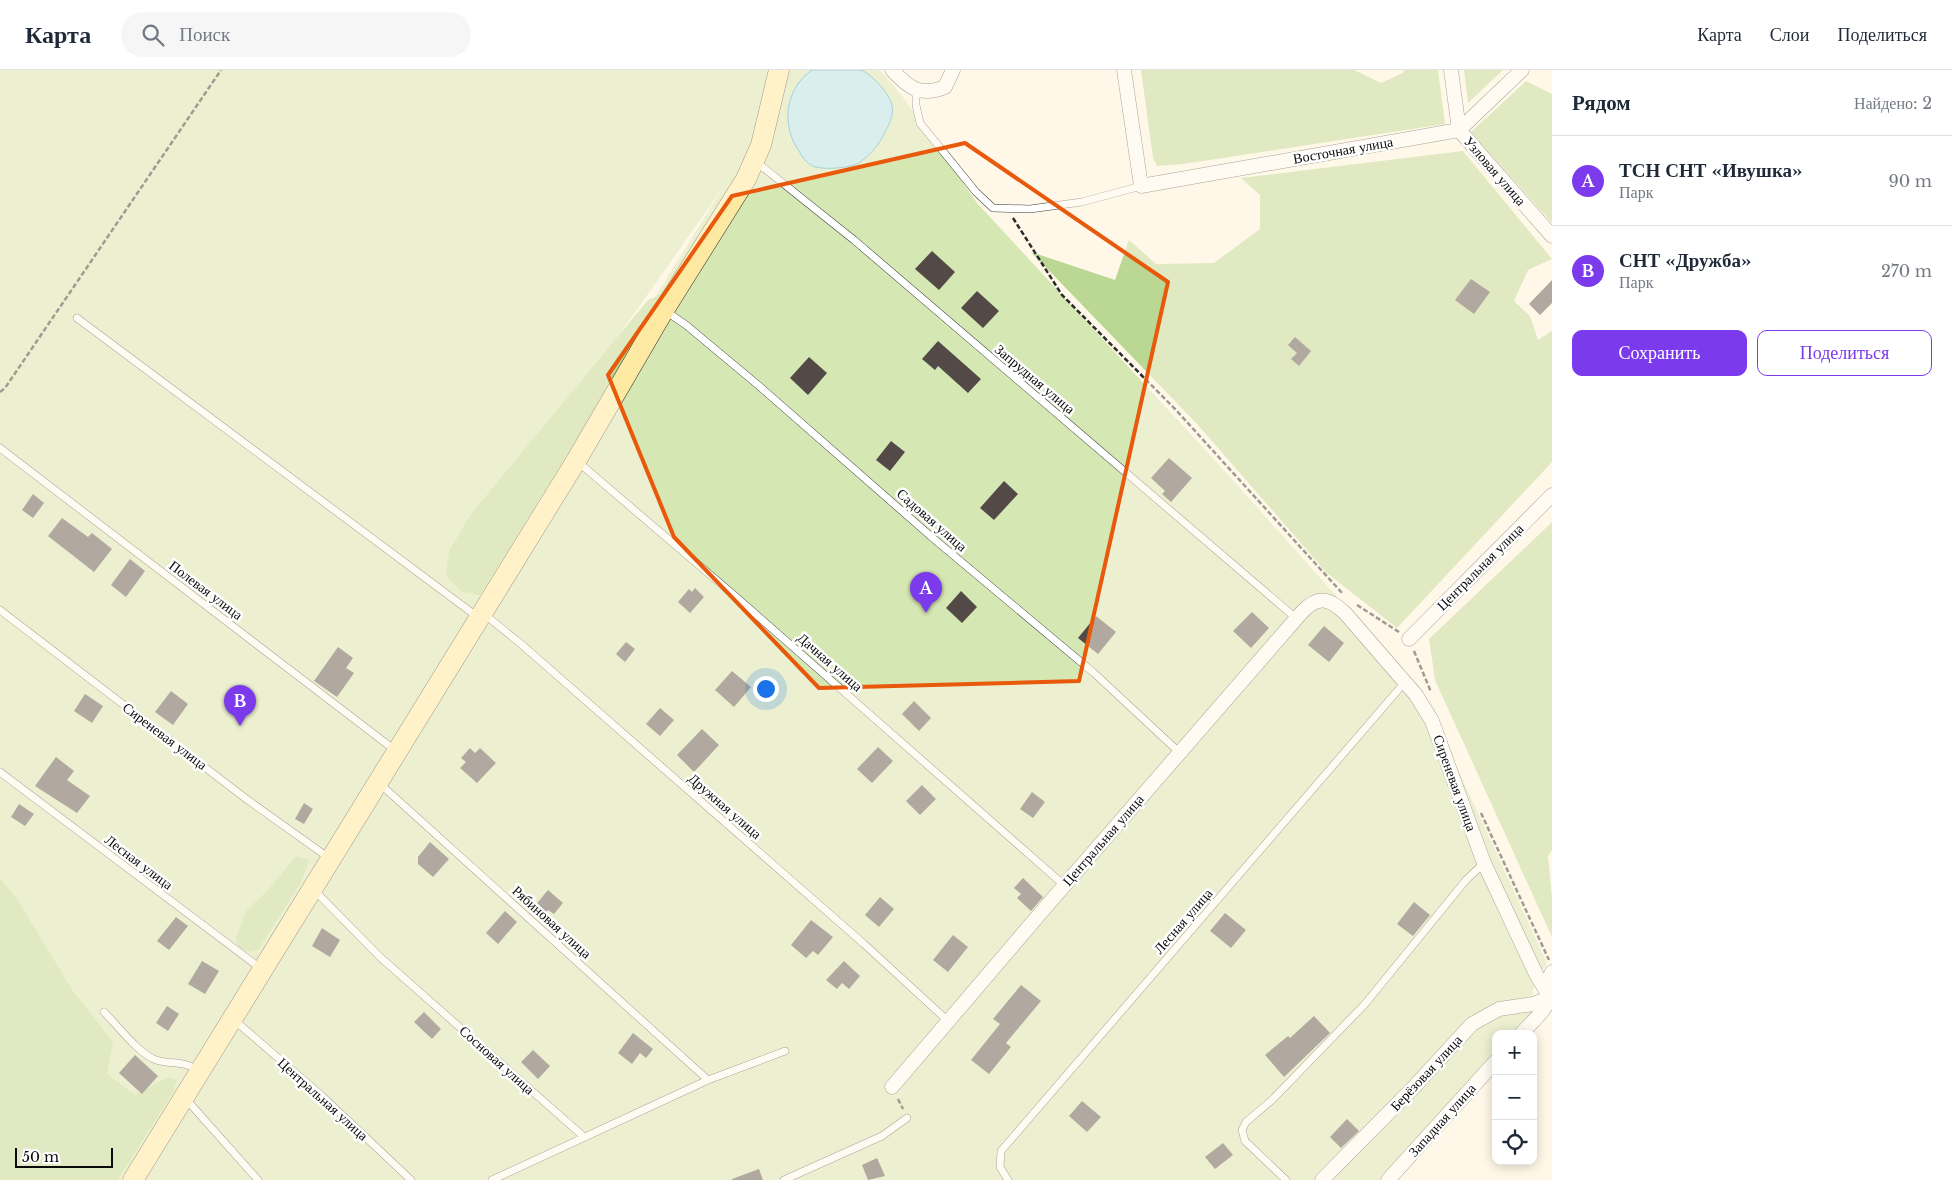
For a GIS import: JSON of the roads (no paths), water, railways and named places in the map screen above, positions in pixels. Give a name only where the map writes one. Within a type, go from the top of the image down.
[{"type":"street","points":[[133,1180],[576,461],[664,310],[755,161],[779,70]]},
{"type":"street","points":[[892,70],[916,90],[933,92],[945,87],[953,70]]},
{"type":"street","points":[[1124,70],[1141,186]]},
{"type":"street","name":"Узловая улица","points":[[1451,70],[1459,130],[1552,236]]},
{"type":"street","points":[[1459,130],[1522,70]]},
{"type":"street","name":"Восточная улица","points":[[1141,186],[1459,130]]},
{"type":"street","name":"Центральная улица","points":[[1409,639],[1552,495]]},
{"type":"street","name":"Центральная улица","points":[[892,1087],[1180,752],[1297,619],[1309,606],[1319,600]]},
{"type":"street","name":"Сиреневая улица","points":[[1319,600],[1338,607],[1345,613],[1416,695],[1432,722],[1484,863],[1550,1000]]},
{"type":"street","points":[[1524,1030],[1550,1000],[1552,972]]},
{"type":"street","name":"Берёзовая улица","points":[[1322,1180],[1413,1088],[1472,1024],[1499,1009],[1550,1000]]},
{"type":"street","name":"Западная улица","points":[[1388,1180],[1492,1065]]},
{"type":"lane","points":[[916,90],[916,105],[920,123],[976,192],[993,208],[1030,209],[1082,202],[1141,186]]},
{"type":"lane","name":"Запрудная улица","points":[[755,161],[854,240],[1297,619]]},
{"type":"lane","name":"Садовая улица","points":[[664,310],[686,325],[743,373],[942,546],[1094,674],[1180,752]]},
{"type":"lane","name":"Дружная улица","points":[[77,318],[521,644],[848,930],[948,1021]]},
{"type":"lane","name":"Полевая улица","points":[[0,448],[397,752]]},
{"type":"lane","name":"Дачная улица","points":[[576,461],[742,602],[1064,885]]},
{"type":"lane","name":"Сиреневая улица","points":[[0,610],[245,798],[330,859]]},
{"type":"lane","name":"Лесная улица","points":[[1008,1180],[1000,1167],[1001,1152],[1405,682]]},
{"type":"lane","name":"Лесная улица","points":[[0,772],[262,970]]},
{"type":"lane","name":"Рябиновая улица","points":[[378,782],[708,1080]]},
{"type":"lane","points":[[1286,1180],[1245,1141],[1242,1130],[1246,1122],[1272,1100],[1365,1004],[1466,880],[1484,863]]},
{"type":"lane","name":"Сосновая улица","points":[[312,889],[380,957],[583,1136]]},
{"type":"lane","points":[[104,1012],[147,1055],[155,1060],[188,1064],[200,1072]]},
{"type":"lane","name":"Центральная улица","points":[[233,1019],[322,1096],[411,1180]]},
{"type":"lane","points":[[492,1180],[571,1144],[583,1136],[708,1080],[784,1051]]},
{"type":"lane","points":[[185,1098],[258,1180]]},
{"type":"lane","points":[[784,1180],[882,1136],[907,1118]]},
{"type":"water","points":[[812,70],[861,70],[879,84],[892,104],[890,123],[882,138],[866,158],[855,165],[835,168],[815,167],[806,161],[792,138],[788,117],[789,106],[796,86]]},
{"type":"place","name":"ТСН СНТ «Ивушка»","points":[[926,613]]},
{"type":"place","name":"СНТ «Дружба»","points":[[240,726]]}]
